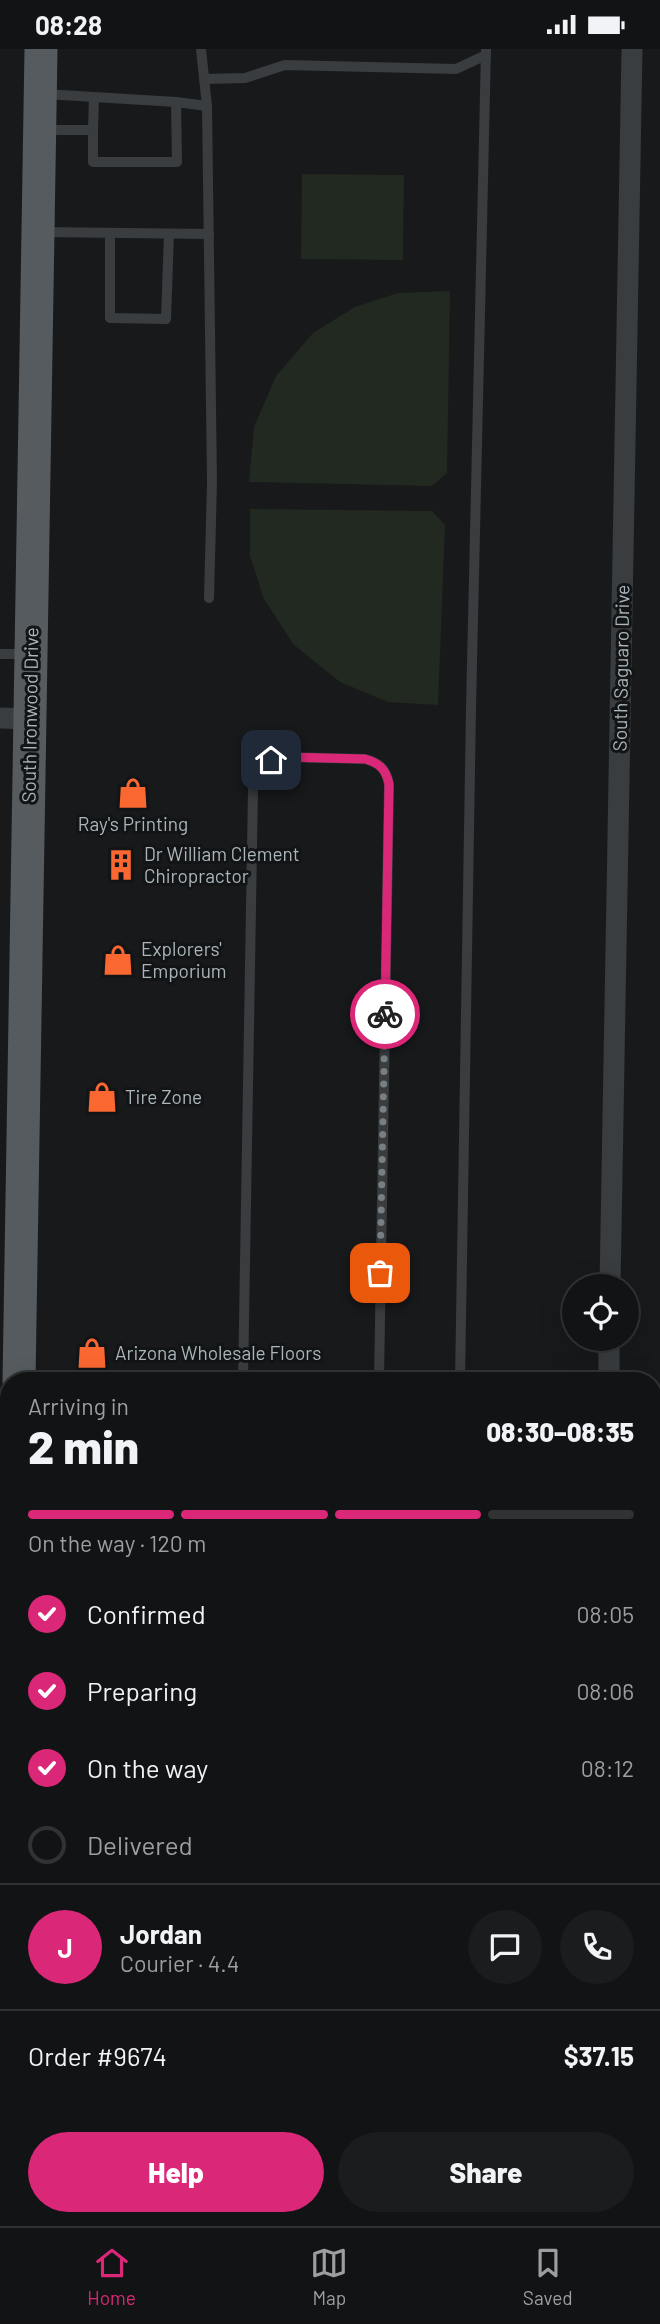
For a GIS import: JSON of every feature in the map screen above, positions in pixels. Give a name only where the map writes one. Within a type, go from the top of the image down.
[{"type":"main road","name":"South Ironwood Drive","points":[[19,1372],[15,654],[38,232],[41,49]]},
{"type":"street","name":"South Saguaro Drive","points":[[610,1274],[632,49]]},
{"type":"street","points":[[609,1351],[609,1372]]},
{"type":"lane","points":[[201,49],[207,106],[209,234],[212,482],[209,598]]},
{"type":"lane","points":[[204,79],[246,78],[285,65],[456,69],[486,52]]},
{"type":"lane","points":[[460,1372],[471,708],[486,52]]},
{"type":"lane","points":[[40,94],[207,106]]},
{"type":"lane","points":[[94,97],[93,162],[177,162],[176,102]]},
{"type":"lane","points":[[39,129],[93,130]]},
{"type":"lane","points":[[38,232],[209,234]]},
{"type":"lane","points":[[110,233],[110,318],[166,319],[169,234]]},
{"type":"lane","points":[[243,1372],[253,789],[262,766],[283,757],[375,761],[387,774],[389,784],[379,1372]]},
{"type":"shaded area","points":[[302,174],[404,175],[403,260],[301,259]]},
{"type":"shaded area","points":[[450,291],[447,473],[432,486],[249,482],[254,427],[276,376],[313,333],[355,307],[398,293]]},
{"type":"shaded area","points":[[250,509],[432,511],[445,525],[438,705],[388,702],[340,682],[294,645],[264,599],[250,556]]},
{"type":"way so far","points":[[380,1273],[385,1014]]},
{"type":"place","name":"Ray's Printing","points":[[133,793]]},
{"type":"place","name":"Dr William Clement Chiropractor","points":[[121,865]]},
{"type":"place","name":"Explorers' Emporium","points":[[118,960]]},
{"type":"place","name":"Tire Zone","points":[[102,1097]]},
{"type":"place","name":"Arizona Wholesale Floors","points":[[92,1353]]},
{"type":"route","points":[[271,760],[283,757],[365,759],[375,761],[387,774],[385,1014]]}]
